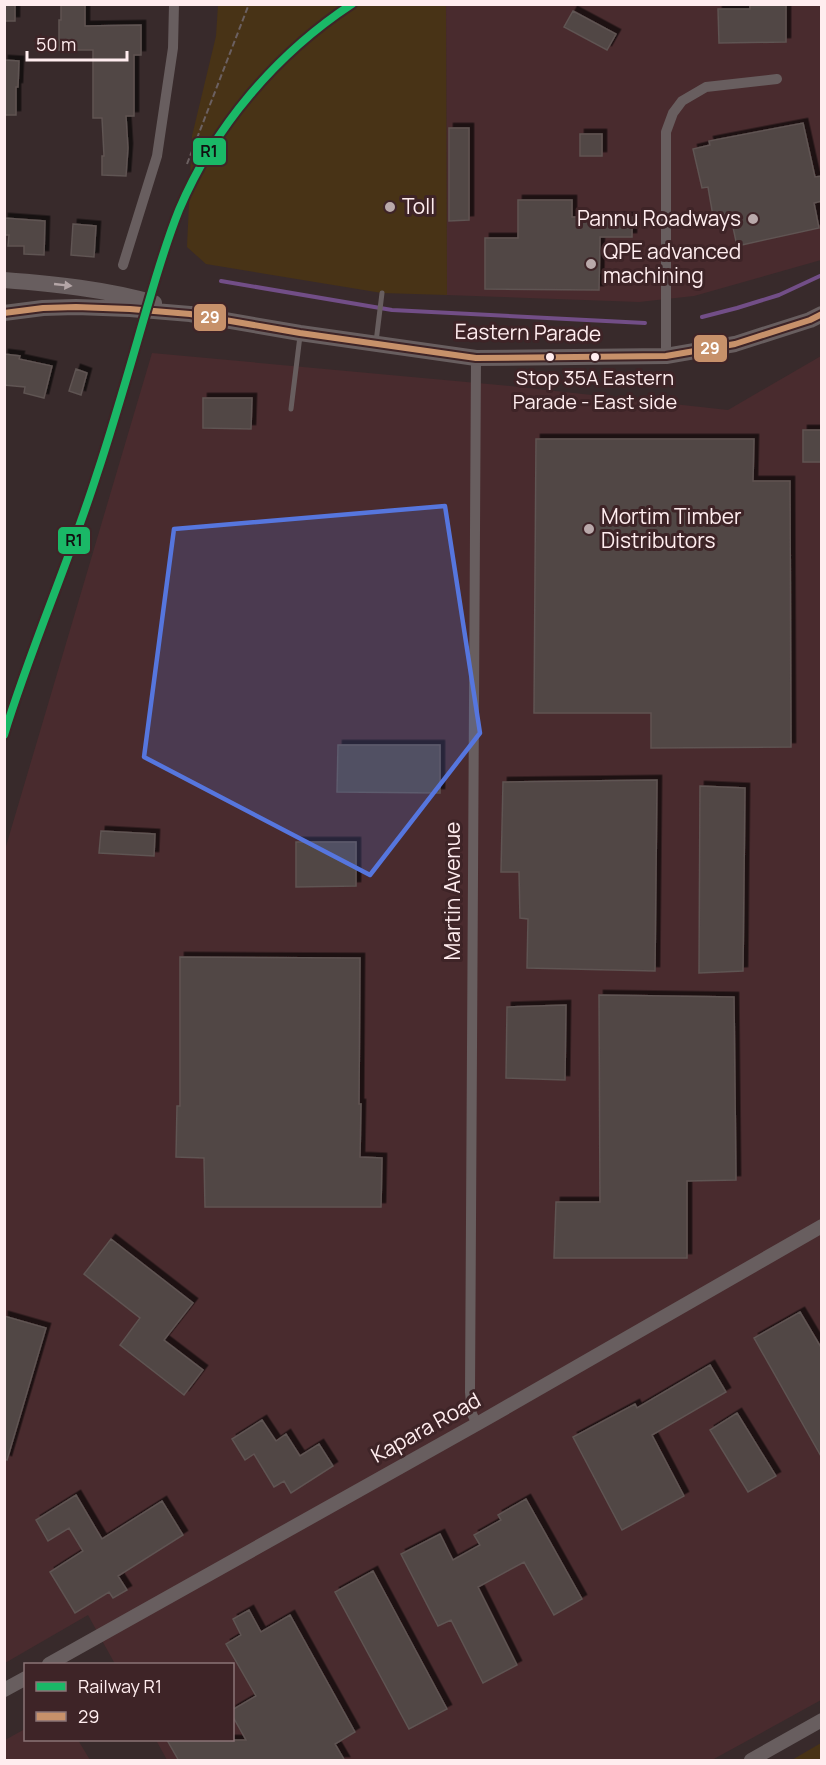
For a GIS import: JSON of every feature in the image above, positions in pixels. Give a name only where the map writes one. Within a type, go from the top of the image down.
[{"type":"main road","name":"Eastern Parade","points":[[4,281],[83,288],[120,294],[194,315]]},
{"type":"main road","points":[[4,281],[39,295],[43,308]]},
{"type":"main road","name":"Eastern Parade","points":[[4,313],[43,308],[94,307],[194,315],[375,345],[476,358],[666,356],[735,344],[822,314]]},
{"type":"street","points":[[123,265],[157,156],[173,48],[174,4]]},
{"type":"street","points":[[666,356],[666,132],[673,114],[682,101],[706,87],[777,79]]},
{"type":"street","name":"Martin Avenue","points":[[476,358],[470,1392],[472,1414],[477,1424]]},
{"type":"street","name":"Kapara Road","points":[[53,1663],[822,1226]]},
{"type":"street","points":[[4,1690],[24,1679]]},
{"type":"street","points":[[752,1761],[822,1720]]},
{"type":"lane","points":[[375,345],[382,293]]},
{"type":"lane","points":[[291,409],[300,333]]},
{"type":"path","points":[[187,164],[249,4]]},
{"type":"highlighted area","points":[[445,506],[480,733],[370,875],[144,757],[174,529]]},
{"type":"shaded area","points":[[218,5],[446,5],[447,295],[382,293],[206,264],[187,247],[192,136],[216,36]]},
{"type":"shaded area","points":[[446,5],[821,5],[821,260],[694,296],[639,302],[447,295]]},
{"type":"shaded area","points":[[152,353],[510,386],[728,410],[821,356],[821,1700],[712,1760],[167,1760],[157,1741],[234,1741],[234,1663],[114,1663],[88,1615],[5,1663],[4,853]]},
{"type":"shaded area","points":[[24,1730],[24,1741],[79,1741],[90,1760],[5,1760],[5,1740]]},
{"type":"shaded area","points":[[821,1743],[821,1760],[792,1760]]},
{"type":"building","points":[[4,4],[15,4],[15,21],[4,21]]},
{"type":"building","points":[[61,4],[85,4],[85,26],[141,25],[141,55],[134,55],[134,116],[126,116],[128,148],[126,176],[102,175],[102,156],[104,156],[102,118],[93,118],[93,50],[59,50]]},
{"type":"building","points":[[750,4],[786,4],[786,42],[719,43],[718,9],[750,9]]},
{"type":"building","points":[[573,11],[616,34],[607,50],[564,27]]},
{"type":"building","points":[[4,60],[19,61],[16,115],[4,115]]},
{"type":"building","points":[[803,123],[815,177],[822,176],[822,201],[814,203],[819,228],[737,246],[730,213],[713,216],[708,187],[702,188],[693,149],[710,145],[709,141]]},
{"type":"building","points":[[449,128],[469,128],[469,220],[449,221]]},
{"type":"building","points":[[580,134],[602,134],[602,156],[580,156]]},
{"type":"building","points":[[518,200],[572,200],[572,217],[632,217],[632,237],[600,237],[599,290],[485,289],[485,238],[518,238]]},
{"type":"building","points":[[4,218],[45,221],[44,255],[24,254],[24,246],[8,246],[9,235],[4,235]]},
{"type":"building","points":[[73,224],[96,226],[94,257],[71,255]]},
{"type":"building","points":[[4,354],[20,356],[19,359],[52,366],[44,398],[24,393],[25,387],[4,385]]},
{"type":"building","points":[[76,369],[87,373],[81,395],[69,391]]},
{"type":"building","points":[[203,398],[252,398],[251,429],[203,428]]},
{"type":"building","points":[[803,430],[822,430],[822,462],[803,462]]},
{"type":"building","points":[[536,439],[754,439],[753,481],[790,481],[791,747],[651,748],[651,713],[534,713]]},
{"type":"building","points":[[338,745],[440,745],[440,793],[337,792]]},
{"type":"building","points":[[657,780],[655,971],[527,968],[528,919],[520,918],[519,872],[501,872],[503,782]]},
{"type":"building","points":[[700,786],[745,788],[743,971],[699,973]]},
{"type":"building","points":[[101,831],[155,834],[154,856],[99,853]]},
{"type":"building","points":[[296,842],[356,842],[356,886],[296,887]]},
{"type":"building","points":[[180,957],[360,958],[360,1157],[382,1158],[381,1207],[205,1207],[204,1158],[176,1157],[177,1106],[180,1106]]},
{"type":"building","points":[[599,995],[734,997],[736,1180],[687,1181],[687,1258],[554,1258],[556,1202],[600,1202]]},
{"type":"building","points":[[566,1005],[565,1080],[506,1078],[507,1007]]},
{"type":"building","points":[[111,1239],[193,1303],[164,1340],[203,1370],[184,1395],[120,1345],[140,1318],[84,1274]]},
{"type":"building","points":[[800,1312],[822,1349],[822,1458],[754,1338]]},
{"type":"building","points":[[4,1316],[46,1328],[7,1460],[4,1459]]},
{"type":"building","points":[[710,1365],[726,1392],[652,1435],[684,1496],[622,1530],[573,1437],[635,1404],[637,1408]]},
{"type":"building","points":[[737,1413],[776,1476],[748,1492],[710,1430]]},
{"type":"building","points":[[262,1420],[276,1441],[286,1434],[300,1456],[319,1444],[333,1466],[291,1493],[284,1481],[274,1487],[254,1454],[245,1460],[232,1439]]},
{"type":"building","points":[[76,1495],[102,1539],[162,1501],[183,1535],[118,1576],[127,1590],[113,1598],[109,1592],[75,1613],[50,1572],[83,1551],[69,1528],[48,1541],[36,1520]]},
{"type":"building","points":[[526,1499],[582,1599],[554,1615],[524,1562],[478,1587],[517,1665],[483,1683],[451,1620],[438,1626],[401,1554],[440,1534],[453,1560],[480,1545],[474,1535],[501,1520],[498,1515]]},
{"type":"building","points":[[373,1571],[447,1709],[409,1729],[335,1592]]},
{"type":"building","points":[[249,1610],[261,1632],[290,1615],[355,1732],[335,1744],[345,1761],[179,1761],[168,1741],[246,1740],[234,1719],[234,1709],[256,1696],[226,1644],[241,1635],[233,1619]]},
{"type":"waterway","points":[[702,317],[779,295],[822,275]]},
{"type":"waterway","points":[[221,281],[392,310],[645,323]]},
{"type":"rail line","name":"R1","points":[[4,735],[97,474],[167,244],[193,179],[229,122],[273,69],[324,24],[352,4]]},
{"type":"transit line","name":"29","points":[[4,313],[76,307],[190,314],[300,333],[476,358],[666,356],[735,344],[822,314]]},
{"type":"place","name":"Toll","points":[[390,207]]},
{"type":"place","name":"Pannu Roadways","points":[[753,219]]},
{"type":"place","name":"QPE advanced machining","points":[[591,264]]},
{"type":"place","name":"Stop 35A Eastern Parade - East side","points":[[595,357]]},
{"type":"place","name":"Mortim Timber Distributors","points":[[589,529]]}]
